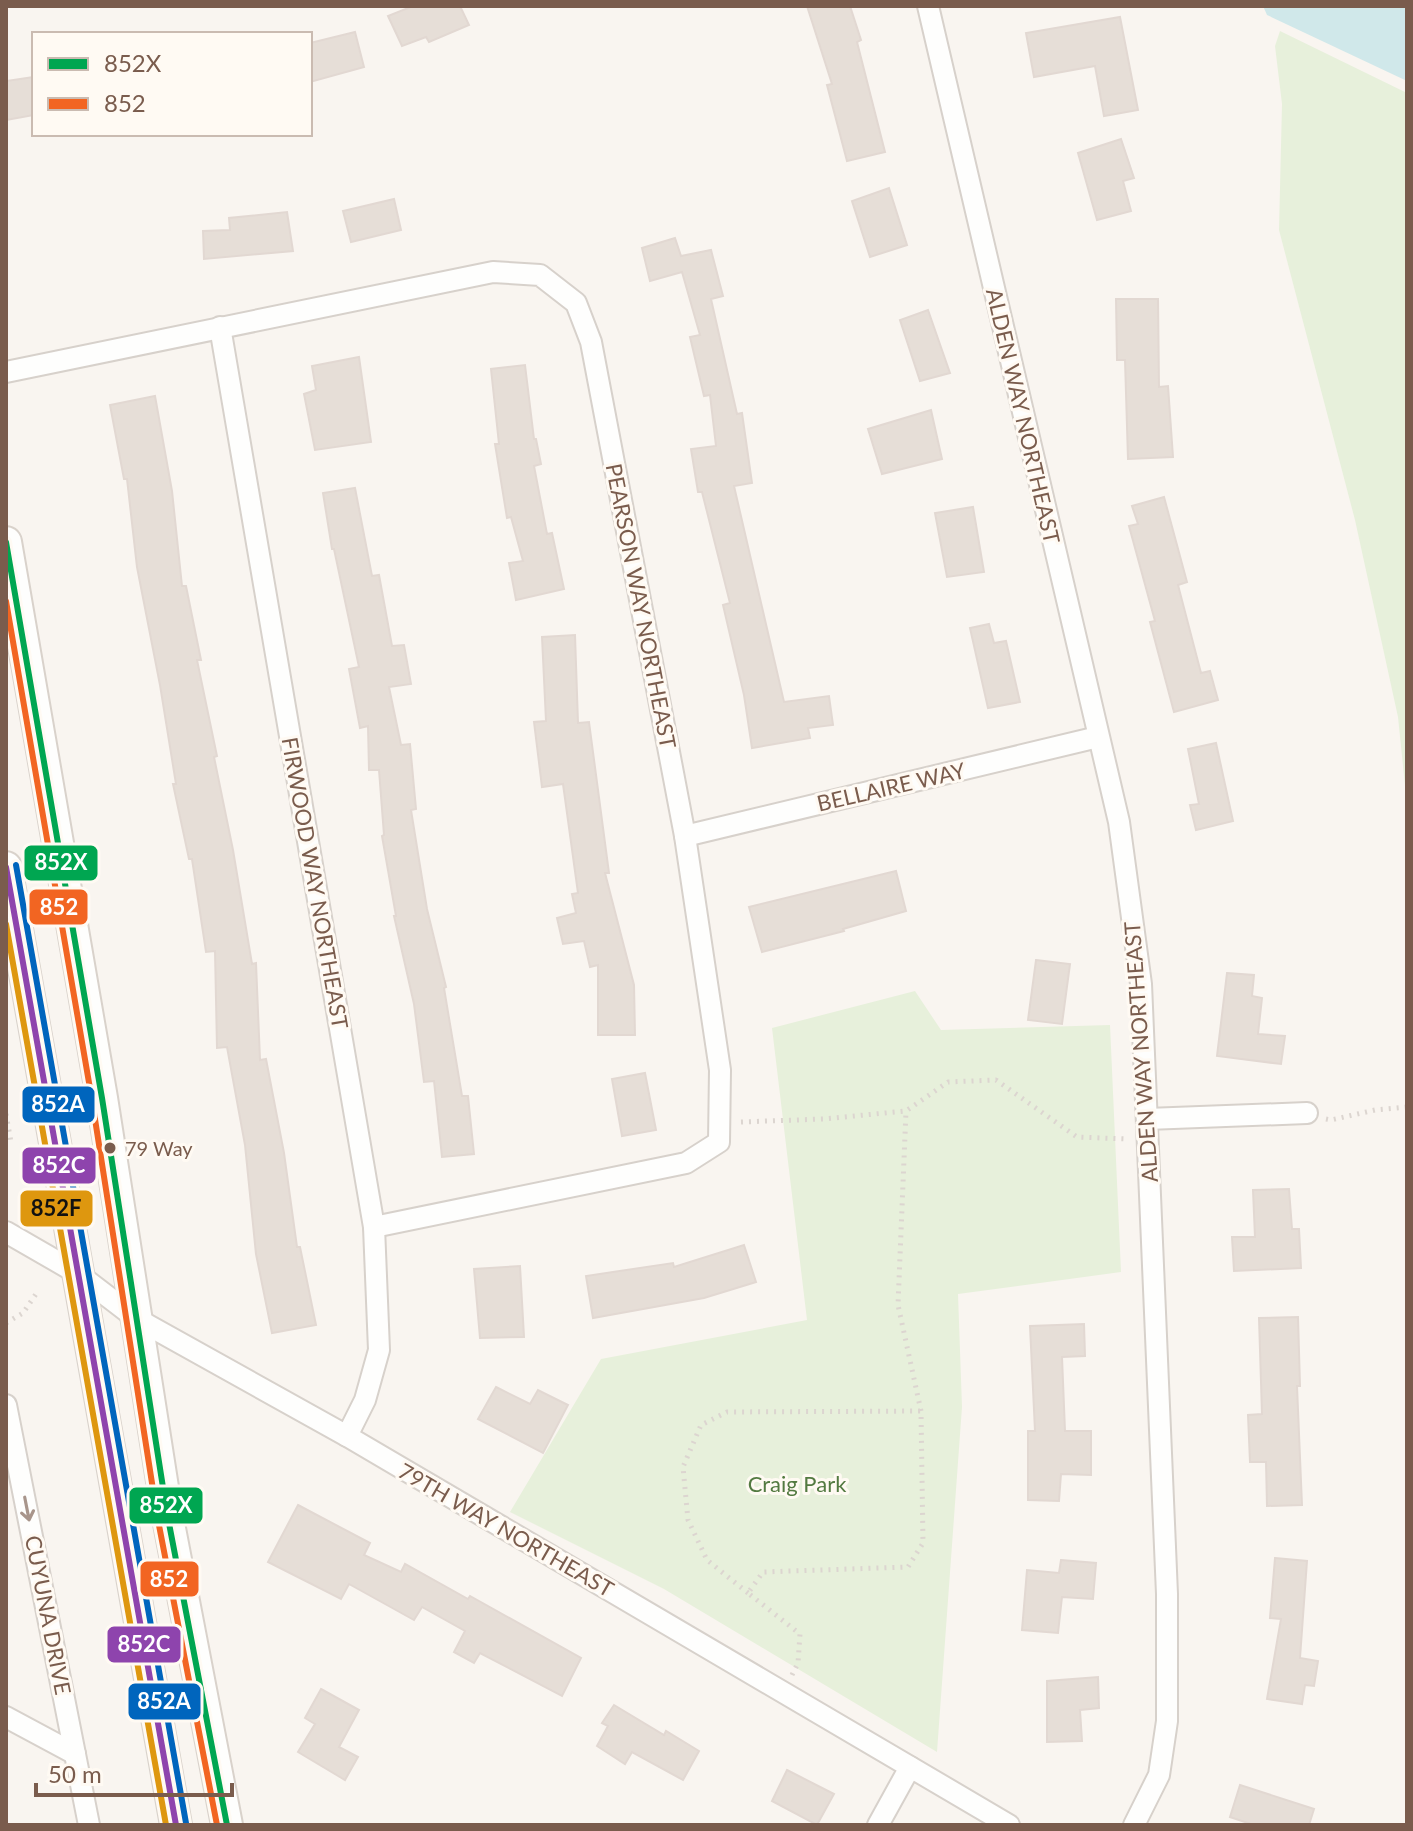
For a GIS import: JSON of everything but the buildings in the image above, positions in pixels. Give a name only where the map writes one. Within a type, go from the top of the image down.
[{"type":"main road","points":[[6,542],[102,1098],[167,1513],[227,1825]]},
{"type":"main road","points":[[6,867],[176,1825]]},
{"type":"street","name":"ALDEN WAY NORTHEAST","points":[[928,6],[1119,822],[1141,984],[1167,1594],[1167,1721],[1159,1775],[1134,1825]]},
{"type":"street","name":"PEARSON WAY NORTHEAST","points":[[6,372],[493,272],[540,275],[576,303],[591,342],[685,836],[720,1070],[719,1142],[686,1163],[374,1227]]},
{"type":"street","name":"FIRWOOD WAY NORTHEAST","points":[[220,327],[374,1227],[379,1350],[365,1400],[347,1436]]},
{"type":"street","name":"BELLAIRE WAY","points":[[685,836],[1098,737]]},
{"type":"street","points":[[1147,1129],[1307,1113]]},
{"type":"street","name":"79TH WAY NORTHEAST","points":[[6,1232],[77,1273],[137,1319],[347,1436],[1009,1825]]},
{"type":"street","name":"CUYUNA DRIVE","points":[[6,1405],[89,1825]]},
{"type":"street","points":[[6,1717],[75,1754]]},
{"type":"street","points":[[878,1825],[910,1767]]},
{"type":"path","points":[[719,1122],[823,1119],[906,1111],[948,1082],[996,1080],[1077,1137],[1147,1129]]},
{"type":"path","points":[[1307,1113],[1331,1120],[1375,1110],[1407,1107]]},
{"type":"path","points":[[748,1593],[763,1572],[908,1567],[923,1543],[921,1411],[898,1305],[906,1111]]},
{"type":"path","points":[[6,1114],[11,1142]]},
{"type":"path","points":[[6,1323],[23,1313],[36,1294]]},
{"type":"path","points":[[782,1692],[798,1663],[800,1634],[707,1560],[688,1520],[683,1467],[701,1425],[727,1412],[921,1411]]},
{"type":"green space","points":[[1280,31],[1407,93],[1407,805],[1398,717],[1355,520],[1279,230],[1282,104],[1275,46]]},
{"type":"green space","name":"Craig Park","points":[[915,991],[941,1030],[1110,1025],[1121,1272],[958,1294],[962,1407],[937,1752],[664,1589],[510,1512],[601,1359],[807,1320],[772,1028]]},
{"type":"water","points":[[1263,6],[1407,6],[1407,81],[1267,15]]},
{"type":"transit line","name":"852X","points":[[6,542],[102,1098],[167,1513],[227,1825]]},
{"type":"transit line","name":"852","points":[[6,601],[92,1100],[157,1515],[217,1825]]},
{"type":"transit line","name":"852A","points":[[16,865],[186,1823]]},
{"type":"transit line","name":"852C","points":[[6,867],[176,1825]]},
{"type":"transit line","name":"852F","points":[[6,924],[166,1825]]},
{"type":"place","name":"79 Way","points":[[110,1148]]}]
